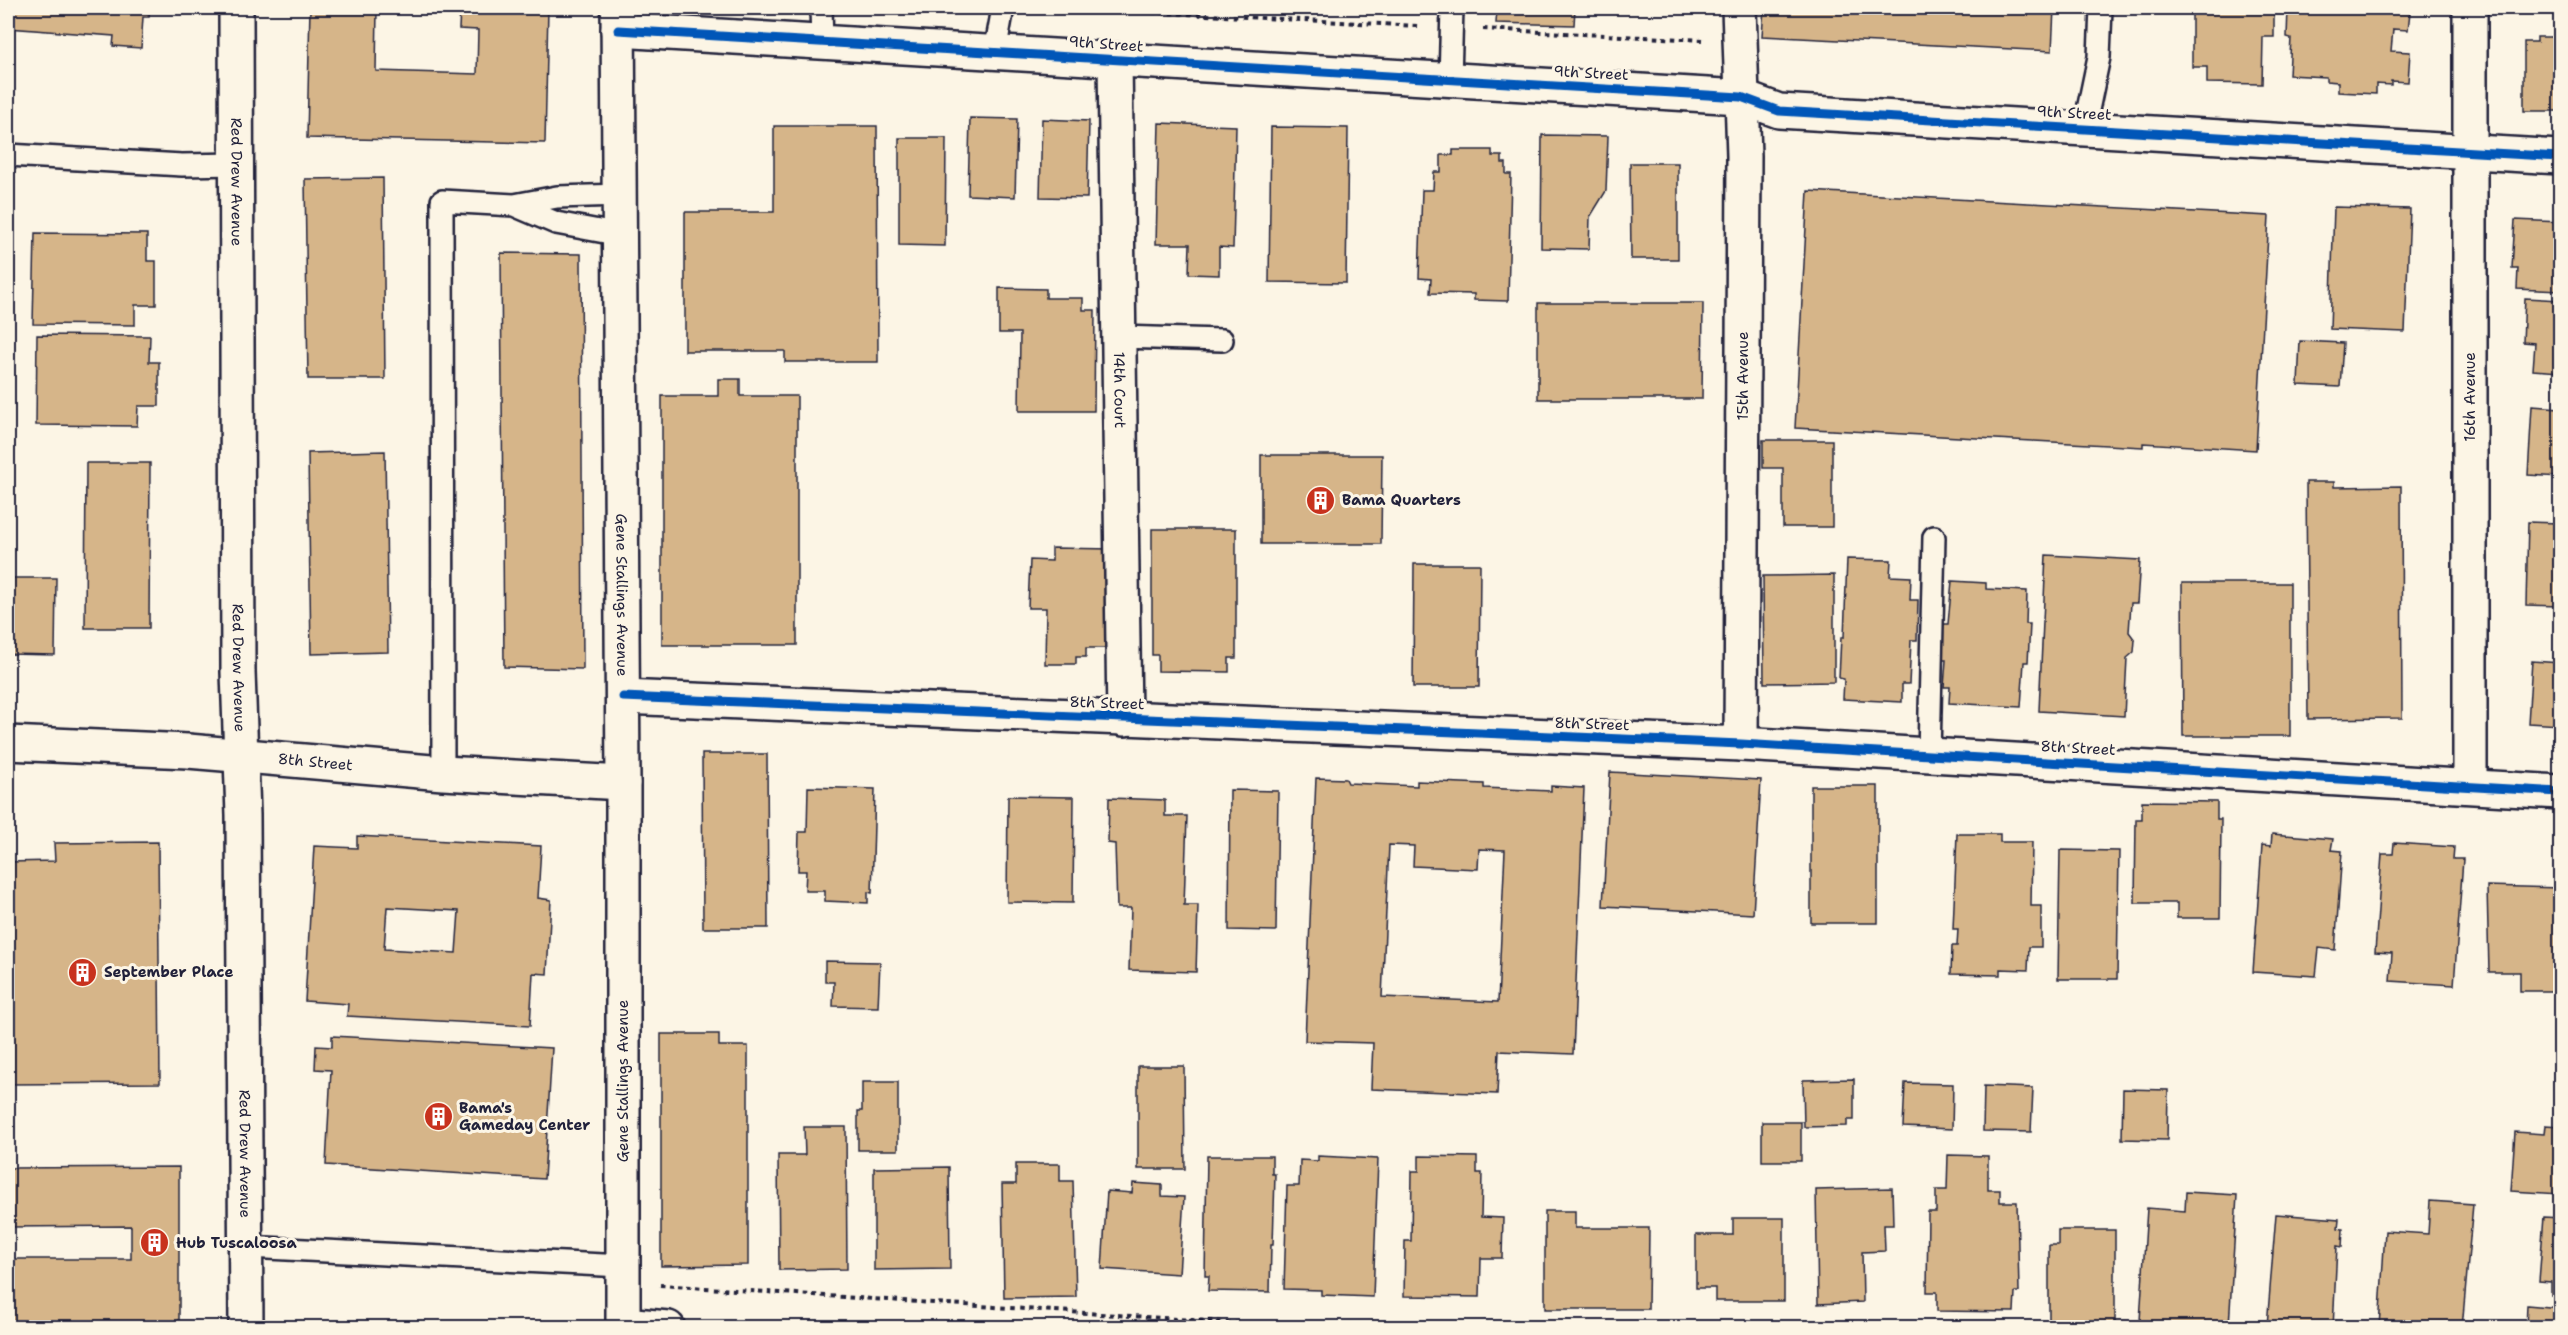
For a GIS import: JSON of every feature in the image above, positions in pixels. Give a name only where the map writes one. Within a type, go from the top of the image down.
[{"type":"street","name":"Red Drew Avenue","points":[[236,8],[246,1328]]},
{"type":"street","name":"15th Avenue","points":[[1739,8],[1744,156],[1742,744]]},
{"type":"street","name":"16th Avenue","points":[[2470,8],[2470,786]]},
{"type":"street","name":"9th Street","points":[[618,19],[822,42],[1742,97],[1779,111],[2560,157]]},
{"type":"street","name":"Gene Stallings Avenue","points":[[618,19],[623,697],[623,1326]]},
{"type":"street","name":"14th Court","points":[[1114,60],[1124,718]]},
{"type":"street","name":"8th Street","points":[[623,697],[1742,744],[2560,792]]},
{"type":"street","name":"8th Street","points":[[8,742],[188,751],[443,773],[623,783]]},
{"type":"street","points":[[623,1326],[668,1328]]},
{"type":"lane","points":[[821,8],[822,42]]},
{"type":"lane","points":[[995,52],[1003,8]]},
{"type":"lane","points":[[2084,129],[2099,57],[2101,8]]},
{"type":"lane","points":[[1450,80],[1452,17]]},
{"type":"lane","points":[[8,155],[182,165],[237,164]]},
{"type":"lane","points":[[443,773],[442,201],[514,205],[557,197],[621,195]]},
{"type":"lane","points":[[514,205],[556,223],[621,235]]},
{"type":"lane","points":[[1119,338],[1222,340]]},
{"type":"lane","points":[[1929,755],[1934,537]]},
{"type":"lane","points":[[246,1247],[623,1266]]},
{"type":"path","points":[[1071,8],[1452,17],[1740,42]]},
{"type":"path","points":[[651,1284],[1314,1328]]},
{"type":"building","points":[[8,8],[150,8],[149,17],[143,17],[141,48],[113,46],[114,36],[8,28]]},
{"type":"building","points":[[310,8],[377,8],[376,71],[477,74],[478,30],[459,29],[460,8],[548,8],[545,143],[307,138]]},
{"type":"building","points":[[1497,8],[1575,8],[1574,25],[1496,23]]},
{"type":"building","points":[[1764,8],[2054,8],[2052,51],[1762,36]]},
{"type":"building","points":[[2192,8],[2274,8],[2274,37],[2263,37],[2262,84],[2207,83],[2207,67],[2192,67]]},
{"type":"building","points":[[2288,8],[2410,12],[2408,30],[2393,29],[2391,51],[2410,52],[2408,82],[2391,81],[2391,85],[2376,84],[2376,94],[2338,92],[2338,82],[2326,81],[2326,77],[2289,75],[2291,38],[2287,37]]},
{"type":"building","points":[[2537,37],[2560,37],[2560,111],[2524,111],[2524,42],[2537,42]]},
{"type":"building","points":[[970,118],[1017,119],[1015,197],[968,195]]},
{"type":"building","points":[[1042,119],[1089,121],[1087,198],[1040,197]]},
{"type":"building","points":[[1159,123],[1236,126],[1233,248],[1219,247],[1219,275],[1189,274],[1190,244],[1156,244]]},
{"type":"building","points":[[774,126],[877,126],[878,362],[785,362],[785,351],[685,351],[685,212],[774,212]]},
{"type":"building","points":[[1271,127],[1348,128],[1346,283],[1269,282]]},
{"type":"building","points":[[1542,135],[1608,136],[1606,191],[1590,217],[1589,249],[1541,248]]},
{"type":"building","points":[[899,138],[946,138],[945,246],[899,245]]},
{"type":"building","points":[[1453,150],[1492,150],[1492,156],[1502,156],[1502,163],[1506,163],[1506,174],[1511,174],[1508,301],[1474,300],[1474,294],[1430,293],[1431,279],[1419,278],[1422,190],[1433,190],[1434,172],[1441,172],[1441,155],[1453,155]]},
{"type":"building","points":[[1630,163],[1678,163],[1678,259],[1631,259]]},
{"type":"building","points":[[383,178],[385,379],[308,379],[305,179]]},
{"type":"building","points":[[1808,191],[2269,216],[2256,450],[2143,443],[2143,447],[1795,428]]},
{"type":"building","points":[[2334,207],[2410,209],[2405,332],[2330,329]]},
{"type":"building","points":[[2515,220],[2560,222],[2560,291],[2517,289],[2518,268],[2512,268]]},
{"type":"building","points":[[35,233],[147,234],[147,261],[156,261],[156,305],[135,305],[135,325],[33,324]]},
{"type":"building","points":[[501,253],[581,254],[583,669],[504,667]]},
{"type":"building","points":[[999,288],[1046,289],[1046,298],[1083,298],[1083,310],[1095,310],[1094,411],[1019,411],[1020,333],[999,333]]},
{"type":"building","points":[[2525,298],[2560,300],[2560,372],[2533,370],[2535,343],[2523,342]]},
{"type":"building","points":[[1538,303],[1703,303],[1702,399],[1538,399]]},
{"type":"building","points":[[37,335],[150,336],[149,362],[159,362],[159,406],[138,406],[137,426],[36,425]]},
{"type":"building","points":[[2300,341],[2343,343],[2340,387],[2298,385]]},
{"type":"building","points":[[718,379],[740,379],[740,396],[797,396],[797,645],[662,645],[662,396],[718,396]]},
{"type":"building","points":[[2532,406],[2560,408],[2560,477],[2528,475]]},
{"type":"building","points":[[1763,440],[1832,440],[1832,527],[1783,527],[1783,468],[1763,468]]},
{"type":"building","points":[[385,451],[388,652],[311,654],[308,453]]},
{"type":"building","name":"Bama Quarters","points":[[1261,455],[1382,455],[1381,544],[1261,544]]},
{"type":"building","points":[[86,463],[150,463],[149,628],[85,628]]},
{"type":"building","points":[[2306,482],[2334,482],[2334,487],[2401,486],[2402,718],[2308,719]]},
{"type":"building","points":[[2528,522],[2560,523],[2560,606],[2526,605]]},
{"type":"building","points":[[1152,529],[1236,529],[1236,658],[1229,658],[1229,672],[1158,671],[1158,655],[1152,655]]},
{"type":"building","points":[[1052,548],[1113,549],[1110,648],[1086,648],[1086,657],[1076,657],[1076,664],[1045,664],[1046,608],[1028,608],[1030,560],[1052,561]]},
{"type":"building","points":[[2046,555],[2140,560],[2137,603],[2131,603],[2129,632],[2135,640],[2134,652],[2127,658],[2124,716],[2039,711]]},
{"type":"building","points":[[1847,559],[1891,560],[1890,576],[1911,577],[1910,600],[1918,600],[1917,640],[1911,640],[1909,684],[1902,684],[1902,702],[1843,699],[1844,679],[1839,678],[1841,637],[1844,637]]},
{"type":"building","points":[[1414,564],[1480,564],[1479,687],[1413,687]]},
{"type":"building","points":[[1834,575],[1834,682],[1764,683],[1763,576]]},
{"type":"building","points":[[8,578],[56,578],[55,655],[8,654]]},
{"type":"building","points":[[1952,581],[1986,583],[1986,589],[2027,591],[2026,624],[2030,624],[2028,662],[2024,662],[2021,707],[1949,703],[1950,687],[1944,687],[1946,660],[1941,660],[1943,624],[1948,624]]},
{"type":"building","points":[[2182,583],[2290,583],[2290,736],[2183,736]]},
{"type":"building","points":[[2532,661],[2560,663],[2560,725],[2528,723]]},
{"type":"building","points":[[702,754],[767,754],[768,928],[703,928]]},
{"type":"building","points":[[1610,772],[1761,780],[1753,914],[1603,906]]},
{"type":"building","points":[[1316,778],[1346,779],[1348,783],[1417,786],[1417,781],[1484,784],[1484,788],[1551,791],[1551,786],[1584,788],[1573,1054],[1499,1051],[1497,1094],[1371,1089],[1373,1043],[1305,1041]],"holes":[[[1389,845],[1414,846],[1413,866],[1478,869],[1479,849],[1505,850],[1498,1002],[1382,997]]]},
{"type":"building","points":[[1811,786],[1878,786],[1878,923],[1811,923]]},
{"type":"building","points":[[808,787],[875,789],[872,893],[868,892],[868,903],[825,901],[825,891],[805,891],[806,871],[798,871],[799,832],[807,832]]},
{"type":"building","points":[[1230,790],[1278,791],[1276,931],[1229,930]]},
{"type":"building","points":[[1008,796],[1074,797],[1073,903],[1007,902]]},
{"type":"building","points":[[1109,798],[1165,800],[1165,816],[1187,816],[1184,905],[1198,905],[1196,972],[1129,970],[1131,908],[1117,908],[1115,844],[1108,843]]},
{"type":"building","points":[[2142,801],[2217,802],[2217,819],[2221,819],[2220,918],[2177,918],[2177,903],[2135,903],[2136,819],[2142,819]]},
{"type":"building","points":[[1957,834],[2000,834],[2000,842],[2032,842],[2031,906],[2041,906],[2041,947],[2029,947],[2028,970],[2000,969],[2000,975],[1951,974],[1952,946],[1957,946],[1958,929],[1953,929]]},
{"type":"building","points":[[2272,834],[2333,839],[2331,850],[2342,851],[2335,950],[2319,948],[2316,976],[2253,972],[2262,845],[2271,846]]},
{"type":"building","points":[[357,836],[541,846],[538,898],[551,900],[547,974],[533,973],[530,1026],[347,1016],[348,1004],[305,1001],[314,846],[357,848]],"holes":[[[387,907],[459,911],[456,953],[384,949]]]},
{"type":"building","name":"September Place","points":[[158,842],[160,1083],[8,1084],[8,862],[55,861],[54,843]]},
{"type":"building","points":[[2394,843],[2454,847],[2453,859],[2463,859],[2454,985],[2390,981],[2392,953],[2375,952],[2382,854],[2393,854]]},
{"type":"building","points":[[2060,850],[2119,851],[2117,979],[2058,979]]},
{"type":"building","points":[[2487,886],[2560,888],[2560,991],[2520,991],[2520,972],[2489,972]]},
{"type":"building","points":[[825,961],[880,962],[878,1007],[833,1006],[834,982],[825,982]]},
{"type":"building","points":[[661,1034],[719,1034],[719,1046],[748,1046],[748,1265],[661,1266]]},
{"type":"building","name":"Bama's Gameday Center","points":[[332,1036],[552,1048],[544,1179],[326,1165],[331,1070],[315,1069],[316,1046],[332,1047]]},
{"type":"building","points":[[1138,1066],[1184,1066],[1185,1169],[1138,1169]]},
{"type":"building","points":[[1854,1079],[1854,1120],[1847,1120],[1847,1126],[1804,1127],[1803,1080]]},
{"type":"building","points":[[862,1082],[898,1082],[898,1150],[858,1150],[858,1111],[862,1111]]},
{"type":"building","points":[[1905,1083],[1953,1084],[1952,1129],[1903,1127]]},
{"type":"building","points":[[1984,1086],[2033,1088],[2031,1132],[1983,1131]]},
{"type":"building","points":[[2123,1089],[2168,1090],[2167,1140],[2122,1139]]},
{"type":"building","points":[[1762,1122],[1801,1122],[1801,1161],[1762,1161]]},
{"type":"building","points":[[2545,1125],[2560,1126],[2560,1194],[2511,1191],[2515,1132],[2544,1134]]},
{"type":"building","points":[[804,1127],[846,1127],[847,1269],[779,1270],[778,1155],[805,1155]]},
{"type":"building","points":[[1948,1155],[1988,1156],[1988,1190],[2000,1190],[2000,1202],[2017,1202],[2019,1292],[2015,1292],[2014,1312],[1937,1311],[1937,1292],[1927,1292],[1928,1212],[1936,1212],[1936,1190],[1947,1190]]},
{"type":"building","points":[[1207,1156],[1272,1156],[1272,1174],[1275,1174],[1270,1292],[1208,1291],[1209,1276],[1205,1276]]},
{"type":"building","points":[[1318,1156],[1378,1159],[1373,1297],[1321,1295],[1321,1290],[1284,1289],[1287,1186],[1299,1186],[1300,1160],[1318,1161]]},
{"type":"building","points":[[1419,1156],[1477,1157],[1477,1173],[1482,1173],[1481,1217],[1503,1218],[1502,1258],[1481,1258],[1480,1297],[1404,1296],[1405,1241],[1411,1241],[1412,1171],[1419,1171]]},
{"type":"building","points":[[1016,1164],[1060,1164],[1060,1181],[1073,1181],[1076,1297],[1004,1298],[1002,1184],[1016,1184]]},
{"type":"building","name":"Hub Tuscaloosa","points":[[179,1167],[179,1328],[8,1328],[8,1259],[131,1259],[131,1226],[8,1227],[8,1168]]},
{"type":"building","points":[[949,1167],[950,1269],[874,1270],[874,1168]]},
{"type":"building","points":[[1133,1183],[1162,1185],[1162,1196],[1184,1197],[1179,1274],[1102,1269],[1107,1191],[1132,1193]]},
{"type":"building","points":[[1892,1188],[1893,1225],[1884,1225],[1885,1251],[1862,1252],[1863,1302],[1818,1304],[1816,1190]]},
{"type":"building","points":[[2186,1192],[2237,1195],[2229,1326],[2162,1328],[2163,1323],[2140,1321],[2147,1208],[2185,1211]]},
{"type":"building","points":[[2430,1201],[2473,1204],[2462,1328],[2379,1328],[2385,1231],[2428,1234]]},
{"type":"building","points":[[1545,1211],[1575,1211],[1575,1228],[1649,1228],[1648,1309],[1545,1309]]},
{"type":"building","points":[[2276,1214],[2339,1219],[2338,1228],[2343,1229],[2342,1247],[2337,1246],[2333,1328],[2267,1326]]},
{"type":"building","points":[[2544,1217],[2560,1218],[2560,1296],[2551,1295],[2551,1282],[2539,1281]]},
{"type":"building","points":[[1733,1218],[1784,1218],[1784,1301],[1715,1301],[1715,1288],[1696,1288],[1696,1235],[1733,1235]]},
{"type":"building","points":[[2058,1230],[2115,1230],[2115,1326],[2049,1326],[2049,1245],[2058,1245]]},
{"type":"building","points":[[2527,1305],[2560,1308],[2560,1328],[2526,1328]]},
{"type":"cycle path","points":[[618,30],[1741,97],[1779,111],[2560,157]]},
{"type":"cycle path","points":[[623,697],[1741,744],[2560,792]]},
{"type":"place","name":"Bama Quarters","points":[[1321,500]]},
{"type":"place","name":"September Place","points":[[83,972]]},
{"type":"place","name":"Bama's Gameday Center","points":[[438,1117]]},
{"type":"place","name":"Hub Tuscaloosa","points":[[155,1243]]}]
